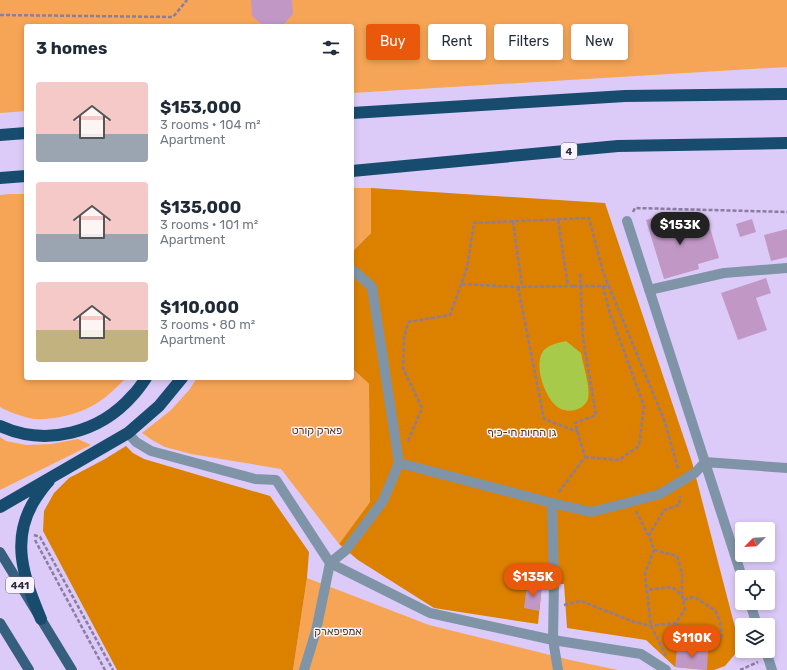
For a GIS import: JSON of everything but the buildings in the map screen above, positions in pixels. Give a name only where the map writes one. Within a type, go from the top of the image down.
[{"type":"highway","points":[[354,113],[625,96],[787,94]]},
{"type":"highway","points":[[0,135],[24,134]]},
{"type":"highway","name":"4","points":[[356,172],[618,146],[787,143]]},
{"type":"highway","points":[[0,178],[23,177]]},
{"type":"highway","points":[[0,426],[12,432],[30,436],[51,436],[72,433],[92,426],[112,414],[133,396],[145,380]]},
{"type":"highway","points":[[0,507],[128,433],[159,406],[180,380]]},
{"type":"highway","points":[[41,619],[24,572],[20,544],[22,532],[31,506],[46,485],[62,470]]},
{"type":"main road","name":"441","points":[[0,552],[72,670]]},
{"type":"main road","points":[[0,622],[29,670]]},
{"type":"lane","points":[[627,221],[740,570]]},
{"type":"lane","points":[[649,290],[724,272],[787,268]]},
{"type":"lane","points":[[304,670],[316,631],[330,563],[346,550],[383,501],[399,463],[372,287],[354,271]]},
{"type":"lane","points":[[128,433],[136,442],[151,451],[255,479],[276,480],[330,563],[430,612],[553,640],[641,654],[667,665]]},
{"type":"lane","points":[[399,463],[591,512],[660,494],[695,473],[705,462]]},
{"type":"lane","points":[[705,462],[787,468]]},
{"type":"lane","points":[[552,503],[554,584],[553,640],[558,670]]},
{"type":"lane","points":[[768,658],[772,670]]},
{"type":"path","points":[[0,15],[173,17],[188,0]]},
{"type":"path","points":[[627,221],[635,208],[787,212]]},
{"type":"path","points":[[408,443],[422,408],[403,368],[404,338],[408,322],[450,315],[467,268],[474,223],[589,218],[603,272],[665,422],[681,481],[679,505],[664,510],[649,535]]},
{"type":"path","points":[[558,220],[568,286]]},
{"type":"path","points":[[513,221],[522,287]]},
{"type":"path","points":[[580,272],[583,338],[596,415],[575,423],[585,457]]},
{"type":"path","points":[[462,284],[518,287],[609,286]]},
{"type":"path","points":[[585,457],[619,460],[639,446],[644,406],[609,310],[603,286]]},
{"type":"path","points":[[518,287],[544,419],[578,432]]},
{"type":"path","points":[[552,503],[585,457]]},
{"type":"path","points":[[626,503],[634,507],[649,535],[654,550],[645,574],[652,626],[667,665]]},
{"type":"path","points":[[22,532],[35,539],[105,670]]},
{"type":"path","points":[[22,532],[40,536],[113,670]]},
{"type":"path","points":[[654,550],[677,556],[682,573],[682,595],[685,609],[676,623]]},
{"type":"path","points":[[647,590],[672,587],[682,595]]},
{"type":"path","points":[[676,623],[680,634],[692,644],[707,647],[712,646],[717,644],[722,636],[720,621],[715,610],[694,597],[683,600]]},
{"type":"path","points":[[566,605],[581,601],[634,622],[652,626],[676,623]]},
{"type":"path","points":[[740,670],[760,658]]},
{"type":"green space","points":[[0,0],[787,0],[787,67],[354,93],[354,24],[24,24],[24,111],[0,113]]},
{"type":"green space","points":[[354,188],[371,188],[371,233],[354,250]]},
{"type":"green space","name":"גן החיות חי-כיף","points":[[371,188],[605,203],[692,462],[735,627],[735,654],[725,666],[714,670],[675,667],[646,640],[567,628],[564,584],[542,584],[538,624],[434,608],[358,560],[339,544],[370,502],[369,384],[354,370],[354,250],[371,233]]},
{"type":"green space","points":[[24,194],[24,380],[124,380],[100,401],[71,415],[48,419],[35,419],[0,407],[0,195]]},
{"type":"green space","name":"פארק קורט","points":[[354,370],[369,384],[370,502],[339,544],[281,469],[191,454],[165,447],[142,433],[171,410],[189,390],[196,380],[354,380]]},
{"type":"green space","points":[[0,437],[6,441],[26,445],[51,444],[78,439],[91,445],[0,490]]},
{"type":"green space","points":[[126,446],[133,453],[144,459],[270,496],[309,552],[307,578],[293,670],[117,670],[43,531],[44,511],[54,493],[69,478]]},
{"type":"green space","name":"אמפיפארק","points":[[307,578],[429,625],[570,660],[618,670],[293,670]]},
{"type":"shaded area","points":[[566,341],[581,353],[589,394],[586,403],[583,406],[572,411],[563,410],[554,404],[546,391],[540,375],[539,367],[542,353],[546,348]]}]
